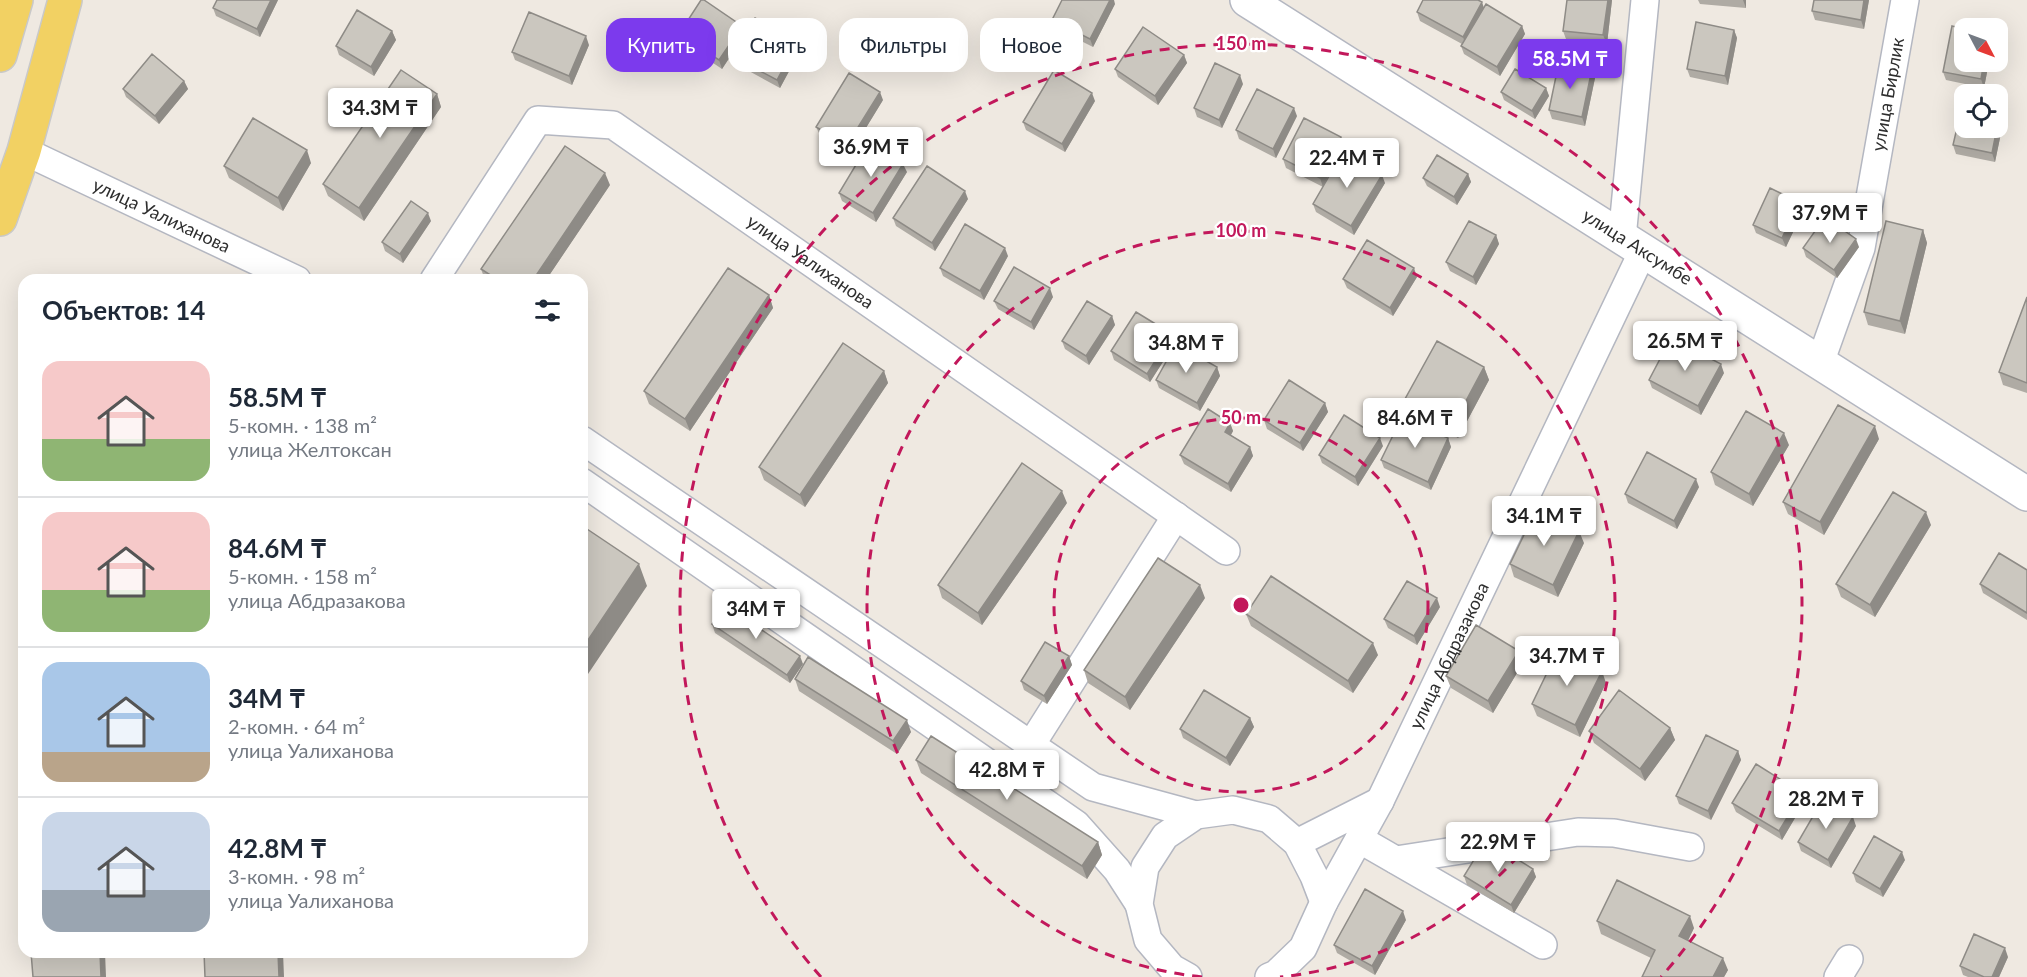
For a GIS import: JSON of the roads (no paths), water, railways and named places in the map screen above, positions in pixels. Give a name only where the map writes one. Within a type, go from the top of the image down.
[{"type":"main road","points":[[0,55],[16,0]]},
{"type":"main road","points":[[0,219],[24,152],[65,0]]},
{"type":"main road","name":"улица Аксумбе","points":[[1247,0],[2027,494]]},
{"type":"street","points":[[1632,245],[1644,0]]},
{"type":"street","name":"улица Бирлик","points":[[1820,363],[1861,248],[1905,0]]},
{"type":"street","name":"улица Уалиханова","points":[[438,274],[538,120],[613,125],[1226,551]]},
{"type":"street","name":"улица Уалиханова","points":[[24,152],[284,274]]},
{"type":"street","name":"улица Абдразакова","points":[[1283,974],[1303,948],[1324,902],[1380,801],[1632,245]]},
{"type":"street","points":[[588,444],[1093,787],[1196,816]]},
{"type":"street","points":[[588,486],[1076,824],[1117,870],[1139,904],[1148,940],[1178,974]]},
{"type":"street","points":[[1030,745],[1176,516]]},
{"type":"street","points":[[1297,843],[1380,801]]},
{"type":"street","points":[[1139,904],[1145,867],[1165,836],[1196,816],[1233,810],[1269,819],[1297,843],[1324,902]]},
{"type":"street","points":[[1396,860],[1578,832],[1614,832],[1690,847]]},
{"type":"street","points":[[1359,839],[1543,945]]}]
